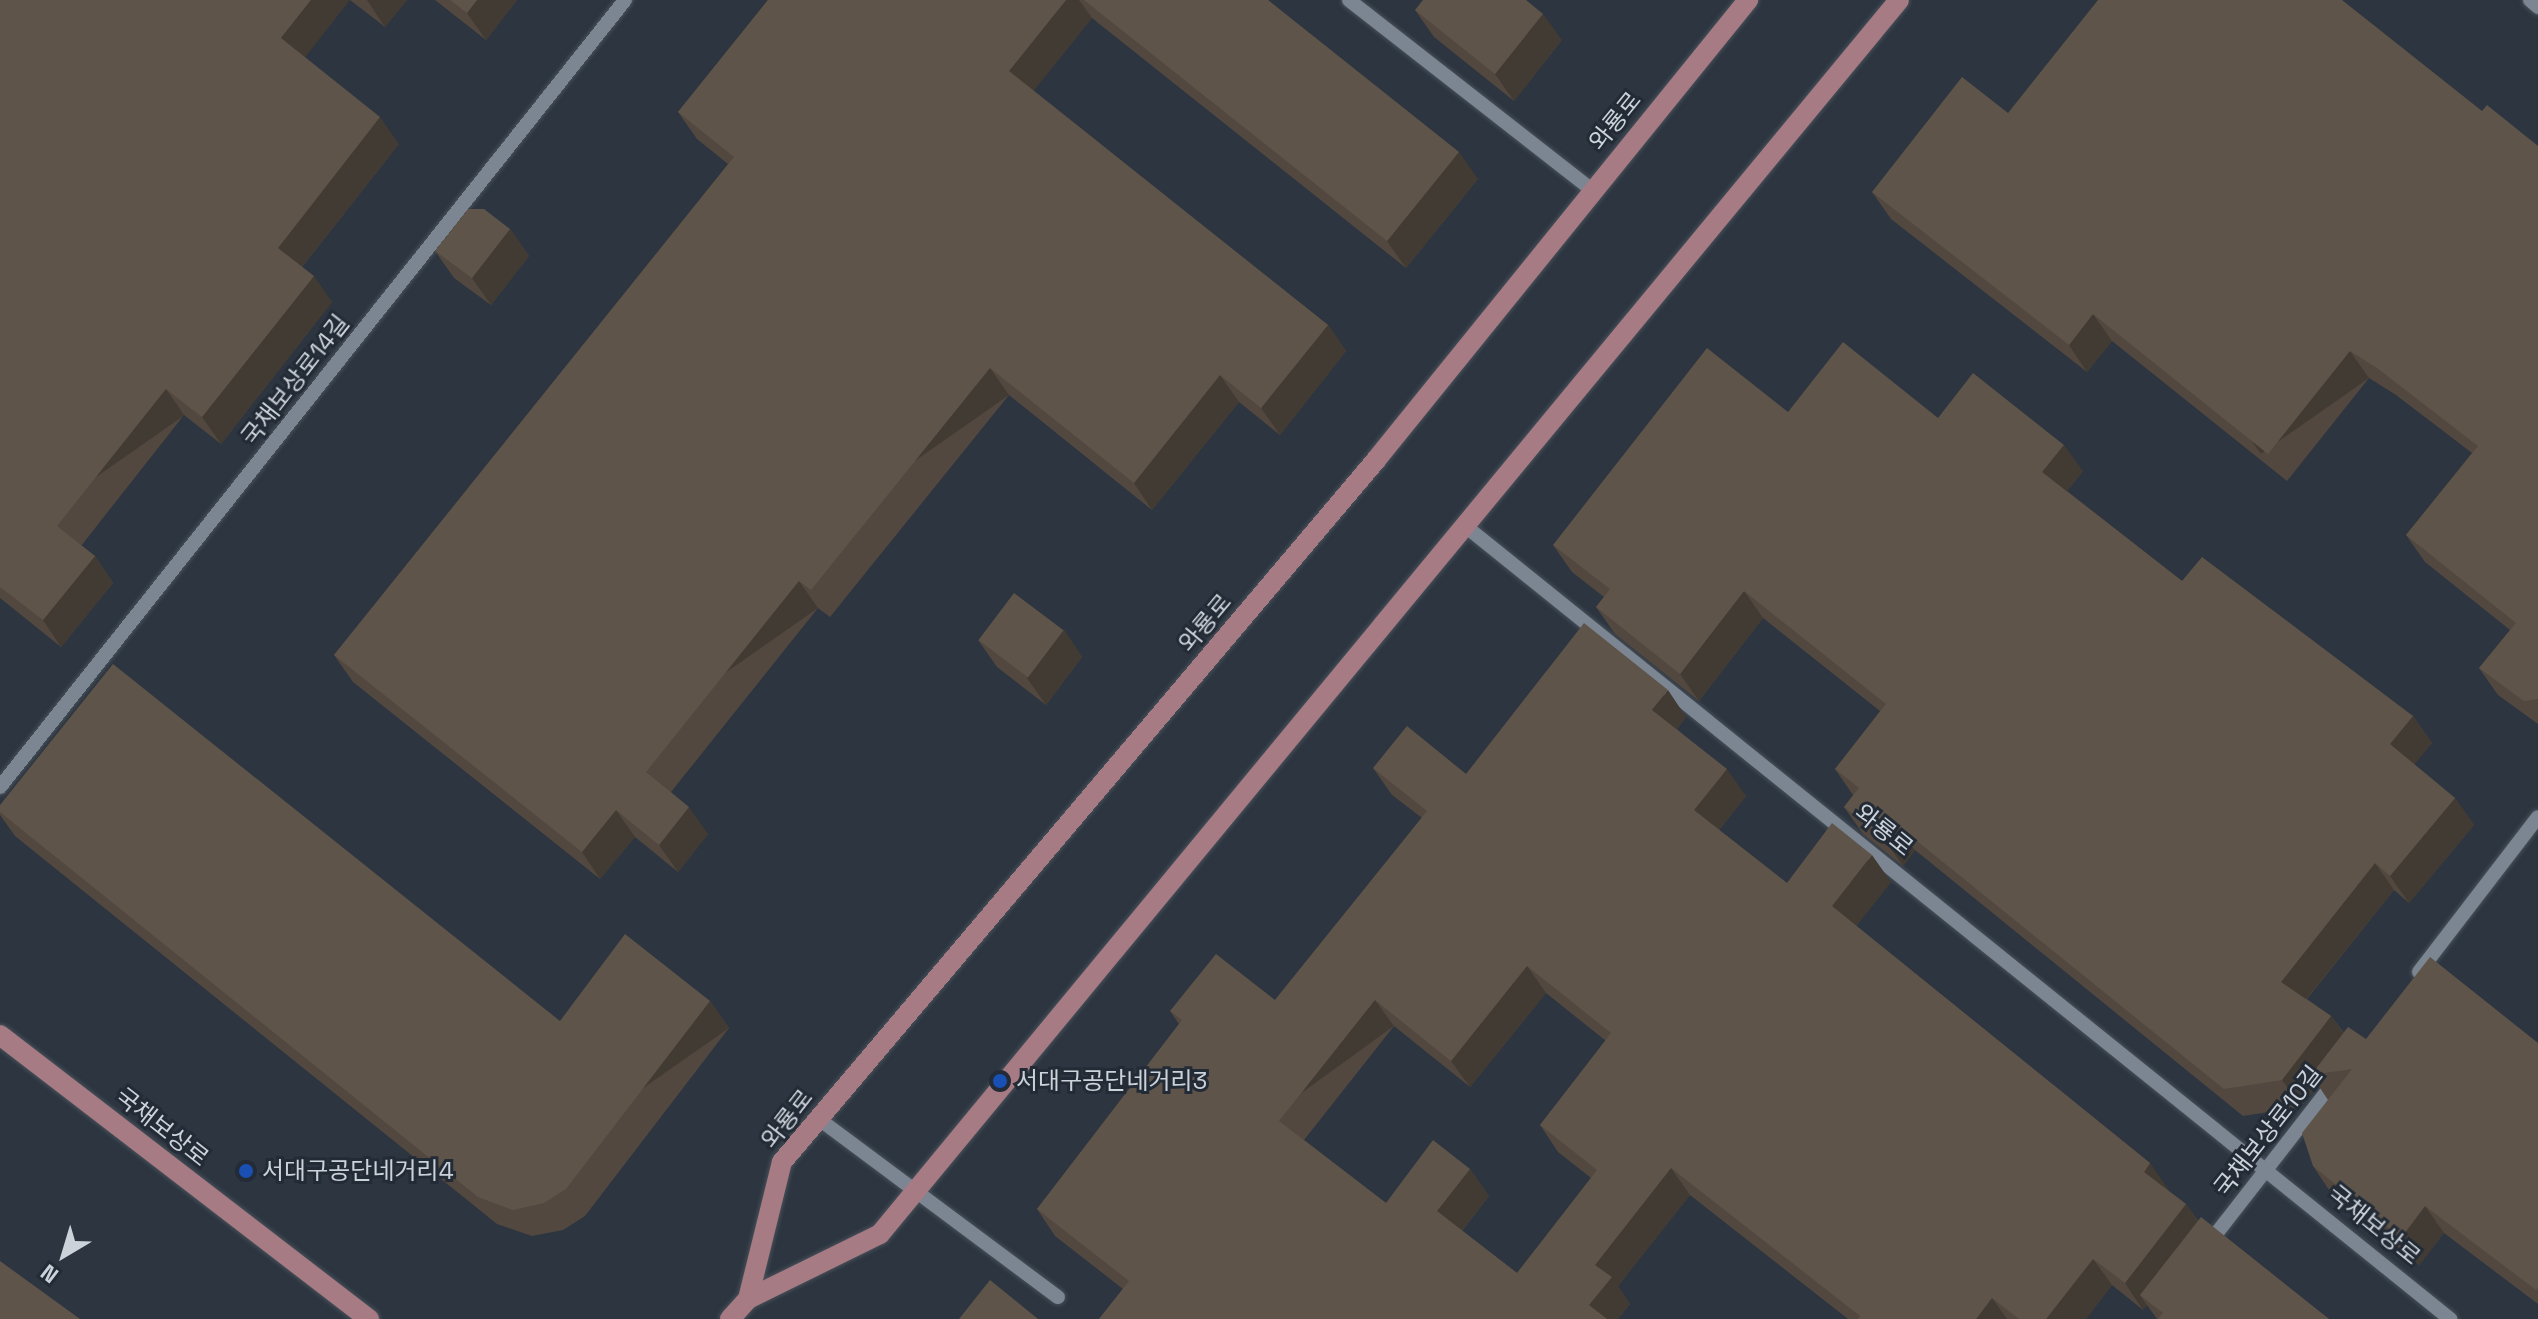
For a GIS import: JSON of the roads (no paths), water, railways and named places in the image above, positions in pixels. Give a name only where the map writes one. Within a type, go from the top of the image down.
[{"type":"main road","name":"와룡로","points":[[748,1299],[782,1162],[1376,460],[1748,0]]},
{"type":"main road","name":"와룡로","points":[[730,1319],[748,1299],[880,1234],[1469,529],[1899,0]]},
{"type":"main road","name":"국채보상로","points":[[0,1035],[369,1319]]},
{"type":"street","name":"국채보상로14길","points":[[0,787],[625,0]]},
{"type":"street","points":[[1349,0],[1592,190]]},
{"type":"street","points":[[2530,0],[2538,7]]},
{"type":"street","name":"와룡로","points":[[1469,529],[2266,1171]]},
{"type":"street","points":[[2412,982],[2538,817]]},
{"type":"street","name":"국채보상로10길","points":[[2197,1257],[2344,1070]]},
{"type":"street","points":[[819,1119],[1058,1297]]},
{"type":"street","name":"국채보상로","points":[[2266,1171],[2450,1319]]},
{"type":"place","name":"서대구공단네거리3","points":[[1000,1081]]},
{"type":"place","name":"서대구공단네거리4","points":[[246,1171]]}]
